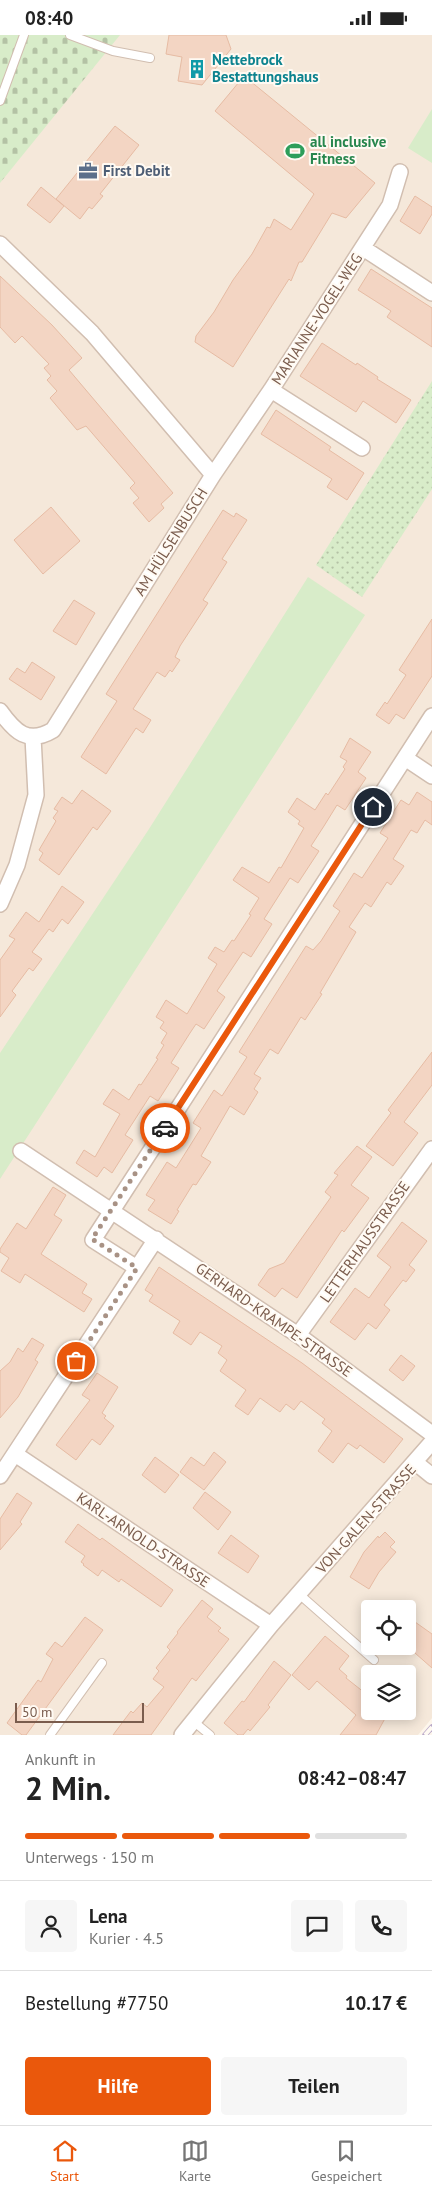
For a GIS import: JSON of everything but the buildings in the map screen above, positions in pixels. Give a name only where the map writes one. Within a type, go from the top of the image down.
[{"type":"street","name":"MARIANNE-VOGEL-WEG","points":[[213,475],[271,390],[390,205],[400,172]]},
{"type":"street","name":"AM HÜLSENBUSCH","points":[[0,243],[92,333],[213,475],[69,707],[53,730],[44,735],[33,737]]},
{"type":"street","name":"MARIANNE-VOGEL-WEG","points":[[363,248],[432,293]]},
{"type":"street","name":"MARIANNE-VOGEL-WEG","points":[[271,390],[362,449]]},
{"type":"street","points":[[0,711],[11,726],[22,734],[33,737],[36,795],[17,865],[0,903]]},
{"type":"street","points":[[137,1268],[92,1239],[432,716]]},
{"type":"street","points":[[405,758],[432,776]]},
{"type":"street","name":"LETTERHAUSSTRASSE","points":[[298,1335],[432,1149]]},
{"type":"street","name":"GERHARD-KRAMPE-STRASSE","points":[[21,1151],[298,1335],[432,1434]]},
{"type":"street","points":[[0,1476],[156,1239]]},
{"type":"street","name":"VON-GALEN-STRASSE","points":[[182,1735],[271,1625],[416,1463],[432,1442]]},
{"type":"street","name":"KARL-ARNOLD-STRASSE","points":[[15,1454],[271,1625]]},
{"type":"street","points":[[416,1463],[432,1476]]},
{"type":"lane","points":[[0,101],[24,35]]},
{"type":"lane","points":[[70,35],[113,51],[150,58]]},
{"type":"lane","points":[[299,1594],[374,1660]]},
{"type":"lane","points":[[50,1735],[102,1663]]},
{"type":"lane","points":[[193,1721],[210,1735]]},
{"type":"shaded area","points":[[0,35],[432,35],[432,1718],[418,1735],[0,1735]]},
{"type":"green space","points":[[0,35],[120,35],[0,183]]},
{"type":"green space","points":[[432,109],[432,163],[408,148]]},
{"type":"green space","points":[[432,381],[432,489],[362,597],[316,565]]},
{"type":"green space","points":[[308,577],[365,615],[0,1179],[0,1053],[149,829]]},
{"type":"railway","points":[[425,1735],[432,1727]]},
{"type":"way so far","points":[[76,1361],[137,1268],[92,1239],[165,1128]]},
{"type":"place","name":"Nettebrock Bestattungshaus","points":[[197,69]]},
{"type":"place","name":"all inclusive Fitness","points":[[295,151]]},
{"type":"place","name":"First Debit","points":[[88,171]]},
{"type":"route","points":[[165,1128],[373,807]]}]
